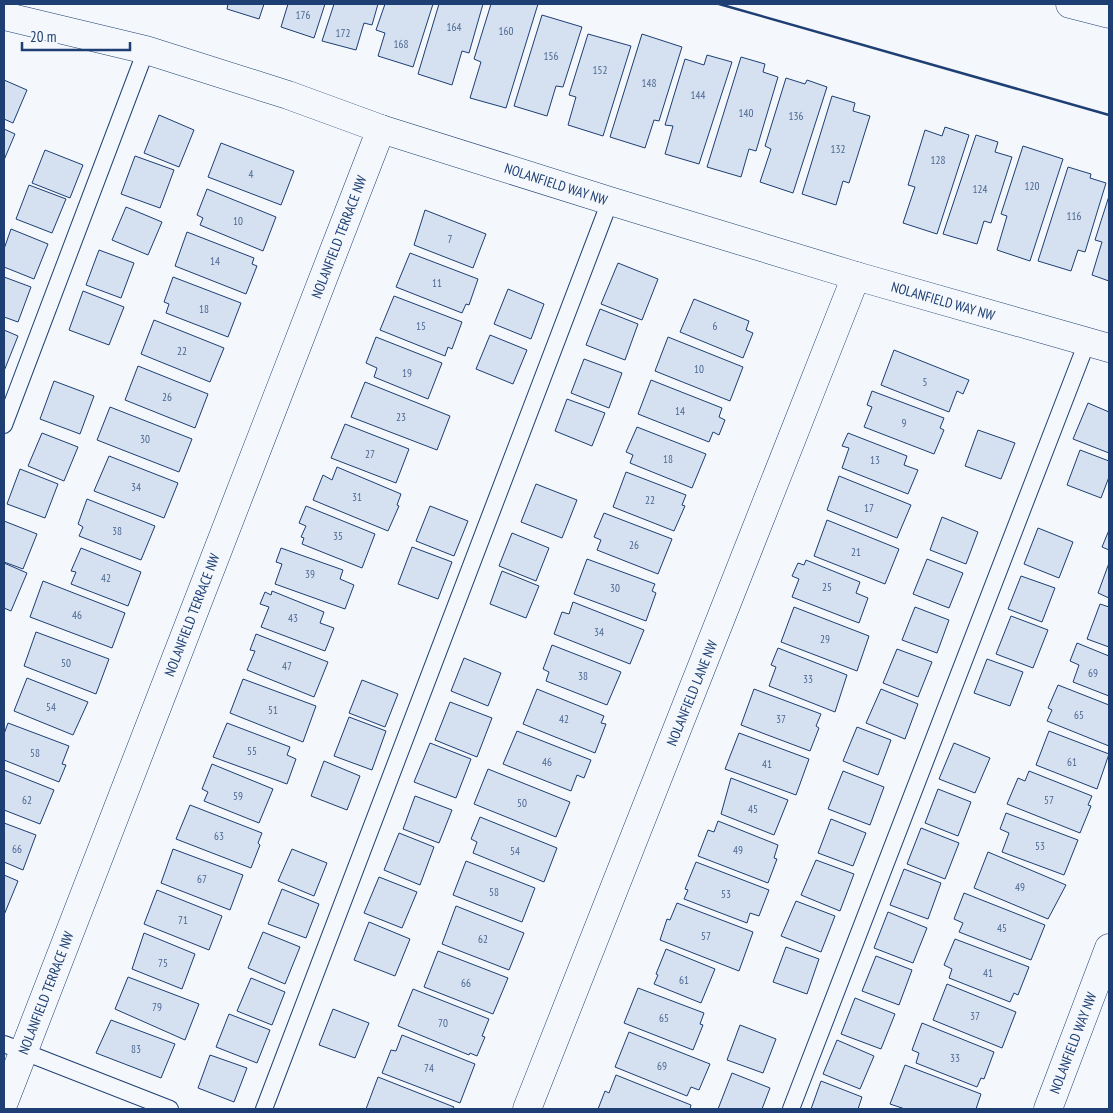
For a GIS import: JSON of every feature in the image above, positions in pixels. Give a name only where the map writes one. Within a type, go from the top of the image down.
[{"type":"street","points":[[1070,4],[1109,14]]},
{"type":"street","name":"NOLANFIELD WAY NW","points":[[4,16],[146,50],[610,201],[856,276],[1098,345]]},
{"type":"street","name":"NOLANFIELD TERRACE NW","points":[[4,1102],[13,1048],[381,128]]},
{"type":"street","name":"NOLANFIELD LANE NW","points":[[528,1109],[856,276]]},
{"type":"street","name":"NOLANFIELD WAY NW","points":[[1048,1109],[1109,948]]},
{"type":"lane","points":[[4,425],[146,50]]},
{"type":"lane","points":[[264,1109],[610,201]]},
{"type":"lane","points":[[791,1109],[1098,345]]},
{"type":"lane","points":[[13,1048],[170,1109]]},
{"type":"building","points":[[228,4],[264,4],[259,19],[227,9]]},
{"type":"building","points":[[288,4],[325,4],[314,38],[281,27]]},
{"type":"building","points":[[334,4],[378,4],[372,25],[364,23],[356,50],[322,41]]},
{"type":"building","points":[[385,4],[433,4],[413,67],[378,56],[385,33],[376,30]]},
{"type":"building","points":[[439,4],[483,4],[469,53],[462,51],[452,85],[418,74]]},
{"type":"building","points":[[491,4],[538,4],[506,108],[470,98],[481,62],[474,59]]},
{"type":"building","points":[[542,15],[582,27],[563,87],[556,86],[547,116],[514,106]]},
{"type":"building","points":[[588,34],[631,46],[603,136],[568,125],[576,97],[569,95]]},
{"type":"building","points":[[642,34],[682,47],[659,121],[654,120],[645,148],[610,137]]},
{"type":"building","points":[[707,55],[732,62],[699,164],[665,154],[673,126],[665,125],[685,59],[704,65]]},
{"type":"building","points":[[741,57],[765,64],[763,72],[778,77],[756,151],[749,149],[741,177],[707,167]]},
{"type":"building","points":[[786,78],[805,84],[807,80],[827,87],[793,193],[760,182],[771,149],[765,146]]},
{"type":"building","points":[[4,80],[27,90],[13,123],[4,119]]},
{"type":"building","points":[[832,96],[855,103],[853,111],[870,116],[849,183],[843,181],[836,205],[802,194]]},
{"type":"building","points":[[159,115],[194,130],[179,167],[144,153]]},
{"type":"building","points":[[945,127],[969,135],[937,234],[903,223],[915,187],[908,185],[925,130],[942,136]]},
{"type":"building","points":[[4,129],[15,134],[4,160]]},
{"type":"building","points":[[976,135],[998,142],[995,152],[1012,157],[991,223],[984,221],[977,244],[943,234]]},
{"type":"building","points":[[221,143],[294,171],[281,205],[208,177]]},
{"type":"building","points":[[1023,146],[1063,159],[1030,261],[997,250],[1007,216],[1001,214]]},
{"type":"building","points":[[45,150],[83,165],[70,198],[32,183]]},
{"type":"building","points":[[135,156],[174,170],[160,208],[121,194]]},
{"type":"building","points":[[1068,167],[1091,174],[1090,178],[1106,183],[1085,252],[1078,250],[1071,271],[1038,261]]},
{"type":"building","points":[[29,185],[66,199],[52,233],[16,219]]},
{"type":"building","points":[[207,189],[276,217],[263,251],[200,225],[203,218],[197,215]]},
{"type":"building","points":[[1109,196],[1109,281],[1092,275],[1102,242],[1095,240]]},
{"type":"building","points":[[126,207],[162,222],[148,255],[112,240]]},
{"type":"building","points":[[425,210],[486,234],[473,268],[414,245]]},
{"type":"building","points":[[11,229],[48,244],[34,279],[4,267],[4,249]]},
{"type":"building","points":[[187,232],[254,258],[252,264],[257,266],[246,294],[175,266]]},
{"type":"building","points":[[99,250],[134,263],[121,298],[86,285]]},
{"type":"building","points":[[410,253],[478,279],[469,305],[466,304],[462,313],[396,287]]},
{"type":"building","points":[[618,263],[658,279],[642,320],[601,304]]},
{"type":"building","points":[[4,277],[31,287],[18,322],[4,317]]},
{"type":"building","points":[[173,277],[241,303],[228,337],[166,313],[169,304],[164,302]]},
{"type":"building","points":[[508,289],[544,304],[531,339],[494,324]]},
{"type":"building","points":[[83,291],[124,307],[109,345],[69,330]]},
{"type":"building","points":[[394,296],[462,322],[452,349],[448,347],[445,356],[380,330]]},
{"type":"building","points":[[694,299],[749,321],[746,330],[753,333],[743,358],[680,332]]},
{"type":"building","points":[[600,309],[638,324],[625,360],[586,345]]},
{"type":"building","points":[[154,320],[224,348],[210,382],[141,354]]},
{"type":"building","points":[[4,330],[18,336],[4,371]]},
{"type":"building","points":[[490,335],[527,350],[513,384],[476,369]]},
{"type":"building","points":[[376,337],[442,363],[428,399],[374,377],[377,368],[366,363]]},
{"type":"building","points":[[668,337],[743,367],[730,401],[655,371]]},
{"type":"building","points":[[894,350],[969,380],[963,394],[957,391],[949,412],[881,385]]},
{"type":"building","points":[[584,359],[622,373],[609,408],[571,393]]},
{"type":"building","points":[[138,366],[208,394],[195,428],[125,400]]},
{"type":"building","points":[[651,380],[722,408],[719,417],[725,420],[719,435],[713,432],[709,442],[638,414]]},
{"type":"building","points":[[54,381],[94,396],[80,434],[40,419]]},
{"type":"building","points":[[365,382],[450,416],[437,450],[351,417]]},
{"type":"building","points":[[872,391],[944,418],[940,428],[944,430],[934,454],[864,427],[872,407],[867,405]]},
{"type":"building","points":[[567,399],[605,413],[592,446],[555,431]]},
{"type":"building","points":[[1088,403],[1109,412],[1109,453],[1073,439]]},
{"type":"building","points":[[110,407],[192,439],[179,472],[97,440]]},
{"type":"building","points":[[345,424],[409,449],[396,483],[331,458]]},
{"type":"building","points":[[637,427],[706,454],[692,488],[630,463],[633,455],[626,452]]},
{"type":"building","points":[[978,430],[1015,443],[1001,479],[965,466]]},
{"type":"building","points":[[42,433],[78,447],[64,481],[28,466]]},
{"type":"building","points":[[848,433],[907,456],[904,465],[918,470],[908,494],[842,468],[849,448],[842,446]]},
{"type":"building","points":[[1080,450],[1109,461],[1109,477],[1101,498],[1067,485]]},
{"type":"building","points":[[109,456],[178,483],[164,518],[94,491]]},
{"type":"building","points":[[337,467],[401,494],[397,505],[399,506],[388,531],[313,500],[323,475],[332,480]]},
{"type":"building","points":[[20,469],[58,484],[45,518],[7,504]]},
{"type":"building","points":[[626,472],[686,495],[682,505],[685,506],[674,531],[613,507]]},
{"type":"building","points":[[839,476],[911,505],[897,538],[827,510]]},
{"type":"building","points":[[536,484],[577,500],[562,538],[521,522]]},
{"type":"building","points":[[87,499],[155,526],[141,560],[79,536],[83,527],[78,524]]},
{"type":"building","points":[[306,506],[375,534],[362,568],[302,544],[304,538],[301,537],[306,526],[299,523]]},
{"type":"building","points":[[430,506],[468,521],[454,556],[416,541]]},
{"type":"building","points":[[604,513],[672,539],[658,574],[597,550],[601,540],[594,537]]},
{"type":"building","points":[[942,517],[978,532],[966,564],[930,550]]},
{"type":"building","points":[[827,520],[899,549],[885,584],[814,556]]},
{"type":"building","points":[[4,521],[37,534],[23,569],[4,562]]},
{"type":"building","points":[[1038,528],[1073,542],[1059,578],[1024,564]]},
{"type":"building","points":[[1109,530],[1109,550],[1102,547]]},
{"type":"building","points":[[512,533],[549,548],[536,581],[499,566]]},
{"type":"building","points":[[412,547],[452,562],[438,599],[398,584]]},
{"type":"building","points":[[81,548],[141,572],[128,606],[71,584],[76,572],[71,571]]},
{"type":"building","points":[[281,548],[343,570],[340,579],[354,585],[345,609],[275,584],[282,564],[276,562]]},
{"type":"building","points":[[587,559],[655,584],[652,591],[656,593],[646,621],[574,594]]},
{"type":"building","points":[[927,559],[963,573],[949,608],[913,594]]},
{"type":"building","points":[[806,560],[860,582],[856,593],[868,598],[859,623],[792,597],[799,579],[792,576],[798,563],[804,565]]},
{"type":"building","points":[[4,563],[27,573],[11,611],[4,608]]},
{"type":"building","points":[[1109,563],[1109,598],[1098,593]]},
{"type":"building","points":[[502,571],[539,586],[526,618],[490,604]]},
{"type":"building","points":[[1021,576],[1055,588],[1042,622],[1008,609]]},
{"type":"building","points":[[43,581],[125,613],[112,648],[30,617]]},
{"type":"building","points":[[272,591],[324,612],[320,623],[334,628],[325,651],[261,627],[269,607],[260,604],[265,592],[271,595]]},
{"type":"building","points":[[573,602],[644,630],[630,664],[554,634],[562,612],[569,614]]},
{"type":"building","points":[[1100,604],[1109,607],[1109,647],[1087,639]]},
{"type":"building","points":[[794,607],[869,636],[857,671],[781,642]]},
{"type":"building","points":[[915,607],[949,620],[937,653],[902,640]]},
{"type":"building","points":[[1011,616],[1048,630],[1033,668],[996,654]]},
{"type":"building","points":[[36,632],[109,659],[96,694],[24,666]]},
{"type":"building","points":[[256,634],[328,662],[314,697],[247,670],[255,651],[250,650]]},
{"type":"building","points":[[1077,643],[1109,656],[1109,696],[1073,682],[1079,665],[1070,661]]},
{"type":"building","points":[[552,645],[621,672],[607,705],[546,681],[549,672],[543,669]]},
{"type":"building","points":[[778,648],[847,675],[835,712],[769,686],[776,667],[771,665]]},
{"type":"building","points":[[897,649],[932,662],[918,697],[883,683]]},
{"type":"building","points":[[464,658],[501,673],[488,706],[451,691]]},
{"type":"building","points":[[987,659],[1023,672],[1010,706],[974,693]]},
{"type":"building","points":[[27,678],[88,702],[73,735],[14,711]]},
{"type":"building","points":[[243,679],[316,706],[303,742],[230,713]]},
{"type":"building","points":[[362,680],[398,694],[385,727],[349,713]]},
{"type":"building","points":[[1058,685],[1109,705],[1109,746],[1047,721],[1052,710],[1048,708]]},
{"type":"building","points":[[537,689],[604,716],[601,723],[606,724],[595,753],[523,724]]},
{"type":"building","points":[[754,689],[821,714],[816,726],[819,728],[810,751],[741,725]]},
{"type":"building","points":[[881,689],[918,704],[905,739],[866,723]]},
{"type":"building","points":[[450,702],[492,718],[477,757],[435,740]]},
{"type":"building","points":[[349,717],[386,731],[372,770],[334,756]]},
{"type":"building","points":[[8,723],[69,746],[62,764],[66,765],[59,782],[4,760],[4,734]]},
{"type":"building","points":[[227,723],[290,747],[287,755],[296,759],[287,784],[213,757]]},
{"type":"building","points":[[857,727],[891,740],[878,775],[843,761]]},
{"type":"building","points":[[517,731],[591,760],[584,778],[577,775],[571,791],[503,764]]},
{"type":"building","points":[[1049,731],[1109,754],[1097,789],[1036,765]]},
{"type":"building","points":[[739,733],[809,759],[796,795],[725,769]]},
{"type":"building","points":[[430,743],[471,759],[456,798],[414,782]]},
{"type":"building","points":[[954,743],[990,758],[975,793],[939,779]]},
{"type":"building","points":[[324,761],[360,776],[347,810],[311,796]]},
{"type":"building","points":[[212,764],[273,789],[259,823],[204,801],[208,792],[202,789]]},
{"type":"building","points":[[488,769],[570,802],[556,837],[474,804]]},
{"type":"building","points":[[4,770],[54,790],[40,824],[4,810]]},
{"type":"building","points":[[843,771],[884,787],[870,825],[828,809]]},
{"type":"building","points":[[1029,771],[1092,796],[1088,805],[1091,806],[1080,833],[1007,804],[1018,778],[1025,781]]},
{"type":"building","points":[[731,778],[788,800],[774,835],[721,814]]},
{"type":"building","points":[[938,789],[971,802],[958,836],[925,823]]},
{"type":"building","points":[[415,796],[452,810],[439,843],[403,829]]},
{"type":"building","points":[[190,805],[262,833],[258,843],[260,845],[251,868],[176,839]]},
{"type":"building","points":[[1006,813],[1078,840],[1064,875],[1002,852],[1009,833],[1000,829]]},
{"type":"building","points":[[480,817],[557,848],[544,882],[473,853],[477,842],[471,839]]},
{"type":"building","points":[[831,819],[866,833],[853,866],[818,853]]},
{"type":"building","points":[[718,821],[778,845],[774,858],[777,859],[768,883],[698,856],[708,830],[714,832]]},
{"type":"building","points":[[4,823],[36,835],[23,870],[4,862]]},
{"type":"building","points":[[921,828],[959,843],[945,879],[907,864]]},
{"type":"building","points":[[399,833],[434,847],[420,885],[384,870]]},
{"type":"building","points":[[173,849],[243,875],[230,910],[161,883]]},
{"type":"building","points":[[292,849],[327,863],[314,896],[278,881]]},
{"type":"building","points":[[988,852],[1066,885],[1048,919],[974,888]]},
{"type":"building","points":[[816,860],[854,874],[840,911],[801,895]]},
{"type":"building","points":[[466,861],[535,888],[522,922],[453,895]]},
{"type":"building","points":[[696,862],[769,890],[759,916],[750,913],[747,923],[684,899],[688,890],[685,889]]},
{"type":"building","points":[[904,869],[941,883],[928,919],[890,905]]},
{"type":"building","points":[[4,875],[18,881],[4,915]]},
{"type":"building","points":[[379,877],[417,892],[402,928],[364,913]]},
{"type":"building","points":[[282,889],[319,904],[306,938],[268,924]]},
{"type":"building","points":[[157,890],[222,916],[209,950],[144,924]]},
{"type":"building","points":[[964,893],[1045,925],[1031,960],[959,932],[963,923],[954,919]]},
{"type":"building","points":[[796,901],[835,916],[821,952],[781,936]]},
{"type":"building","points":[[677,903],[753,932],[739,971],[660,940],[667,919],[670,920]]},
{"type":"building","points":[[456,906],[524,933],[509,970],[442,944]]},
{"type":"building","points":[[888,912],[927,928],[913,963],[874,948]]},
{"type":"building","points":[[369,922],[410,939],[395,976],[354,960]]},
{"type":"building","points":[[263,932],[300,947],[285,984],[248,968]]},
{"type":"building","points":[[144,933],[195,954],[182,989],[132,969]]},
{"type":"building","points":[[955,939],[1029,967],[1018,995],[1014,993],[1010,1002],[949,978],[952,969],[944,965]]},
{"type":"building","points":[[786,947],[819,959],[807,994],[773,982]]},
{"type":"building","points":[[666,949],[715,969],[701,1003],[654,984]]},
{"type":"building","points":[[438,951],[508,978],[493,1014],[424,987]]},
{"type":"building","points":[[876,956],[912,970],[899,1005],[862,991]]},
{"type":"building","points":[[128,977],[199,1004],[185,1040],[115,1009]]},
{"type":"building","points":[[251,978],[285,992],[272,1025],[237,1011]]},
{"type":"building","points":[[947,984],[1016,1012],[1002,1048],[933,1020]]},
{"type":"building","points":[[638,988],[704,1013],[700,1024],[703,1025],[693,1050],[624,1023]]},
{"type":"building","points":[[413,989],[489,1019],[482,1036],[485,1037],[477,1056],[470,1053],[469,1055],[398,1026]]},
{"type":"building","points":[[855,998],[895,1014],[881,1049],[841,1034]]},
{"type":"building","points":[[333,1009],[369,1023],[355,1058],[319,1045]]},
{"type":"building","points":[[229,1014],[270,1030],[257,1063],[216,1047]]},
{"type":"building","points":[[111,1020],[175,1044],[161,1078],[96,1053]]},
{"type":"building","points":[[922,1023],[994,1052],[984,1079],[981,1078],[977,1087],[916,1063],[919,1053],[912,1050]]},
{"type":"building","points":[[740,1025],[776,1039],[763,1073],[727,1060]]},
{"type":"building","points":[[629,1032],[710,1064],[699,1090],[691,1087],[687,1096],[615,1067]]},
{"type":"building","points":[[402,1035],[475,1064],[460,1103],[382,1073],[391,1050],[396,1051]]},
{"type":"building","points":[[837,1040],[874,1056],[860,1089],[823,1074]]},
{"type":"building","points":[[210,1055],[247,1068],[234,1102],[198,1088]]},
{"type":"building","points":[[905,1065],[981,1094],[976,1109],[905,1109],[890,1104]]},
{"type":"building","points":[[732,1073],[770,1088],[762,1109],[718,1109]]},
{"type":"building","points":[[616,1075],[691,1105],[690,1109],[598,1109],[605,1091],[609,1093]]},
{"type":"building","points":[[378,1077],[454,1107],[453,1109],[366,1109]]},
{"type":"building","points":[[821,1081],[862,1097],[858,1109],[811,1109]]},
{"type":"wall","points":[[719,4],[1109,115]]}]
